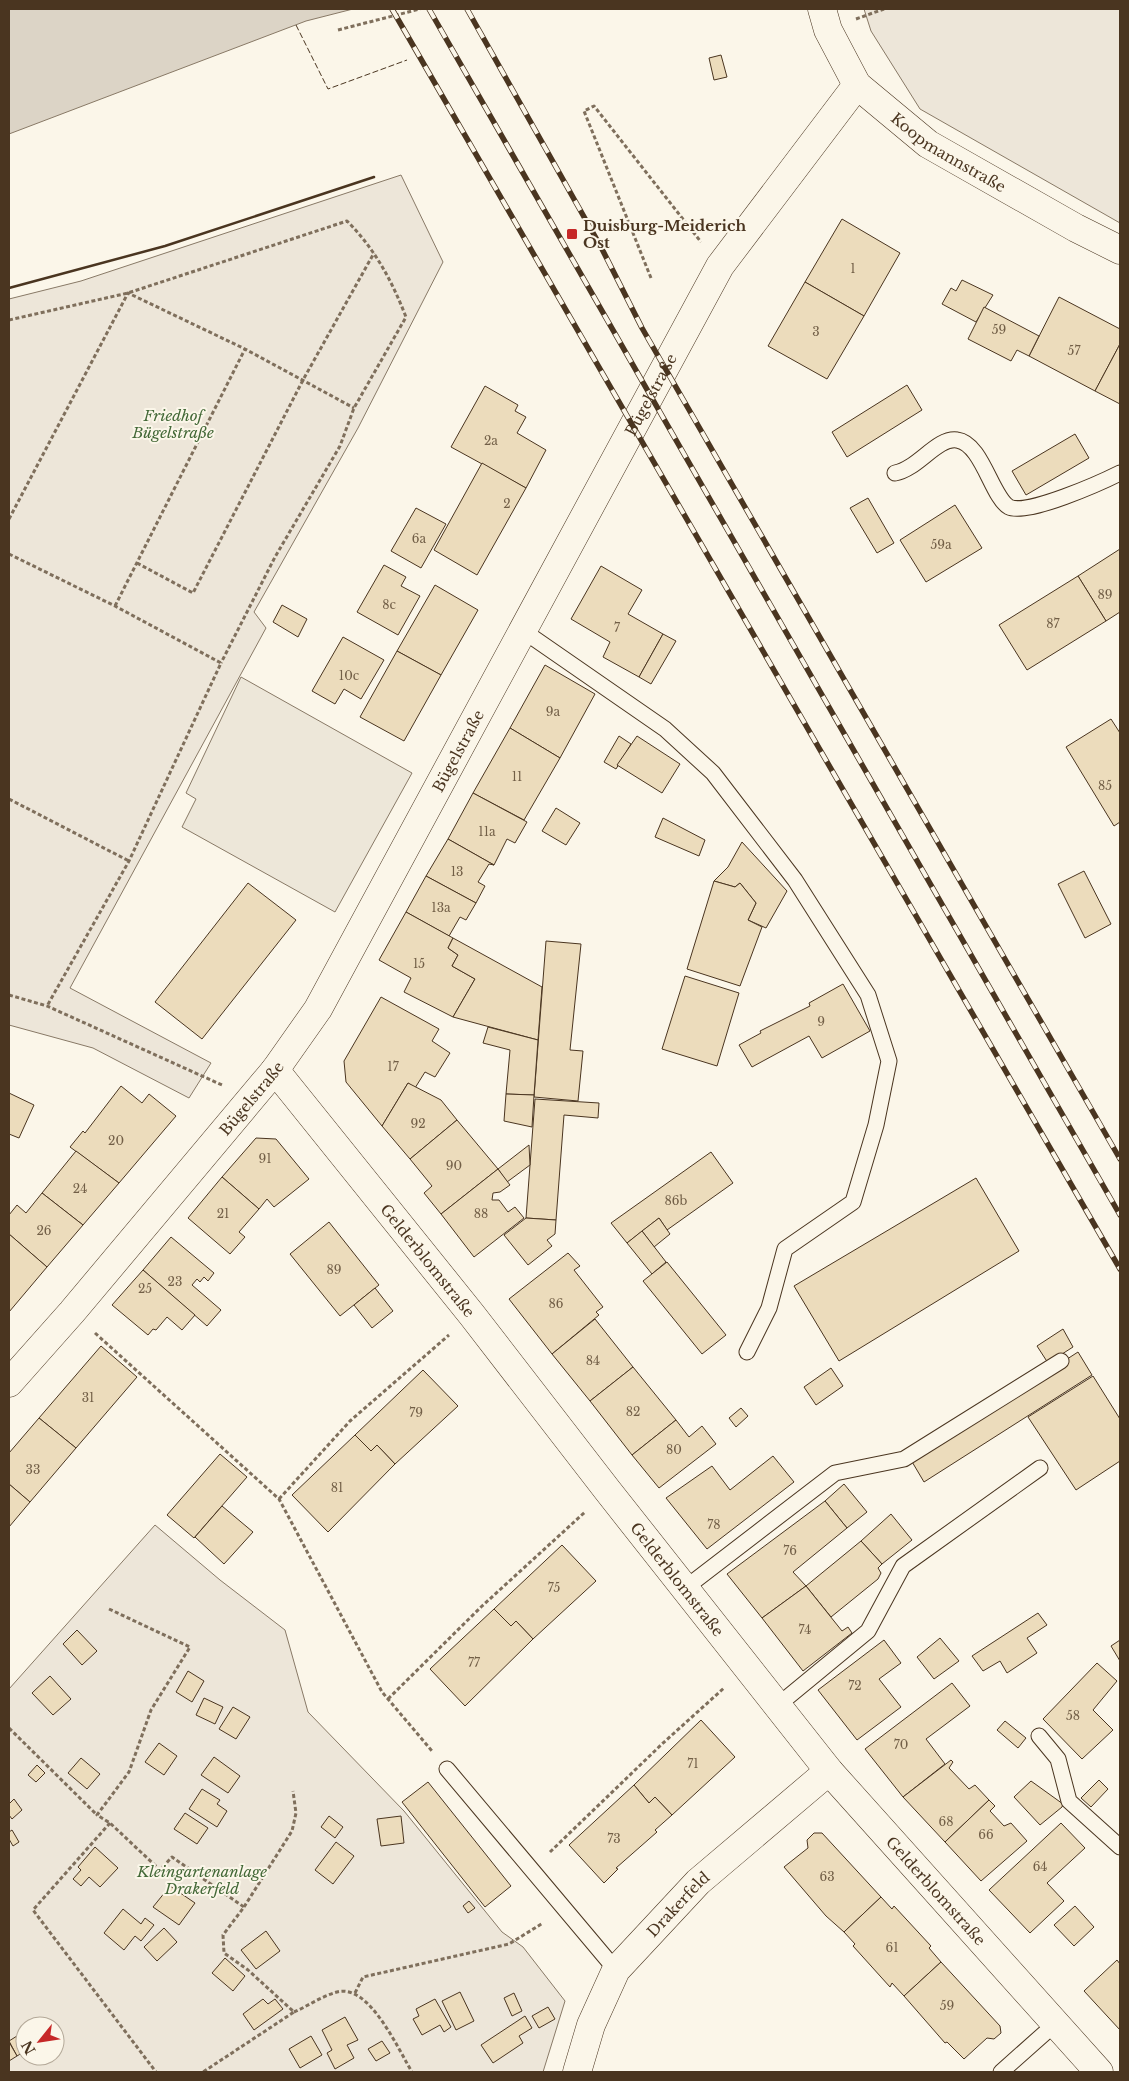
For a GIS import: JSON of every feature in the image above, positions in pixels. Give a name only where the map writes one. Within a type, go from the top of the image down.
[{"type":"street","name":"Koopmannstraße","points":[[822,9],[828,30],[857,85],[928,144],[1076,228],[1120,250]]},
{"type":"street","name":"Bügelstraße","points":[[9,1383],[72,1312],[275,1070],[318,1009],[720,266],[857,85]]},
{"type":"street","name":"Gelderblomstraße","points":[[275,1070],[472,1315],[684,1589],[829,1771],[1099,2072]]},
{"type":"street","name":"Drakerfeld","points":[[577,2072],[592,2025],[616,1970],[698,1882],[829,1771]]},
{"type":"lane","points":[[895,473],[912,467],[944,442],[959,440],[969,446],[975,454],[1005,504],[1010,508],[1019,510],[1057,500],[1120,473]]},
{"type":"lane","points":[[522,630],[665,729],[713,773],[794,880],[868,995],[889,1061],[876,1125],[853,1202],[785,1249],[769,1308],[747,1352]]},
{"type":"lane","points":[[684,1589],[835,1473],[904,1459],[1061,1361]]},
{"type":"lane","points":[[777,1706],[868,1631],[903,1566],[1040,1468]]},
{"type":"lane","points":[[1039,1736],[1058,1759],[1070,1800],[1120,1847]]},
{"type":"lane","points":[[447,1769],[563,1910],[616,1970]]},
{"type":"lane","points":[[1001,2072],[1055,2024]]},
{"type":"path","points":[[338,30],[420,9]]},
{"type":"path","points":[[652,278],[584,111],[594,106],[720,266]]},
{"type":"path","points":[[9,320],[128,293],[347,221],[367,241],[398,294],[406,317],[354,408],[340,446],[275,557],[222,663],[129,861],[47,1006]]},
{"type":"path","points":[[137,563],[193,593],[303,380],[374,253]]},
{"type":"path","points":[[128,293],[245,348],[354,408]]},
{"type":"path","points":[[9,519],[128,293]]},
{"type":"path","points":[[116,606],[245,348]]},
{"type":"path","points":[[9,554],[116,606],[222,663]]},
{"type":"path","points":[[9,799],[129,861]]},
{"type":"path","points":[[9,995],[47,1006],[188,1068],[250,1099]]},
{"type":"path","points":[[72,1312],[279,1499],[382,1692],[447,1769]]},
{"type":"path","points":[[279,1499],[350,1421],[472,1315]]},
{"type":"path","points":[[388,1698],[481,1607],[608,1491]]},
{"type":"path","points":[[97,1815],[129,1772],[151,1710],[190,1647],[109,1608]]},
{"type":"path","points":[[532,1870],[662,1744],[746,1667]]},
{"type":"path","points":[[9,1728],[97,1815],[110,1823],[160,1870],[172,1858],[244,1908]]},
{"type":"path","points":[[293,1791],[296,1814],[292,1831],[244,1908],[223,1935],[224,1953],[248,1970],[294,2012]]},
{"type":"path","points":[[110,1823],[33,1910],[156,2072]]},
{"type":"path","points":[[355,1993],[363,1978],[509,1944],[563,1910]]},
{"type":"path","points":[[203,2072],[294,2012],[338,1992],[355,1993],[370,2004],[412,2072]]},
{"type":"green space","points":[[864,9],[1120,9],[1120,223],[920,109],[871,31]]},
{"type":"green space","name":"Friedhof Bügelstraße","points":[[401,175],[443,262],[358,428],[254,612],[266,628],[70,988],[211,1063],[189,1098],[93,1048],[9,1025],[9,299],[81,281]]},
{"type":"green space","name":"Kleingartenanlage Drakerfeld","points":[[155,1525],[220,1580],[285,1630],[308,1712],[404,1811],[502,1932],[523,1947],[565,2001],[543,2072],[9,2072],[9,1689]]},
{"type":"shaded area","points":[[9,9],[353,9],[306,21],[9,134]]},
{"type":"shaded area","points":[[241,677],[412,773],[335,912],[182,827],[196,799],[186,793]]},
{"type":"building","points":[[721,55],[727,77],[714,80],[709,58]]},
{"type":"building","points":[[842,219],[900,253],[864,316],[805,282]]},
{"type":"building","points":[[962,280],[993,295],[976,322],[942,304],[951,288],[956,291]]},
{"type":"building","points":[[805,282],[864,316],[827,379],[768,346]]},
{"type":"building","points":[[1059,297],[1120,329],[1120,344],[1095,391],[1029,356]]},
{"type":"building","points":[[984,307],[1039,336],[1029,356],[1017,350],[1011,361],[968,339]]},
{"type":"building","points":[[1120,344],[1120,404],[1095,391]]},
{"type":"building","points":[[907,385],[922,410],[847,457],[832,432]]},
{"type":"building","points":[[485,386],[518,405],[515,411],[526,417],[517,433],[546,450],[526,488],[451,447]]},
{"type":"building","points":[[1075,434],[1089,458],[1026,495],[1012,471]]},
{"type":"building","points":[[482,463],[526,488],[477,575],[434,550]]},
{"type":"building","points":[[868,498],[894,543],[877,553],[850,508]]},
{"type":"building","points":[[955,505],[982,548],[926,582],[900,540]]},
{"type":"building","points":[[416,508],[446,524],[421,568],[391,551]]},
{"type":"building","points":[[1120,549],[1120,612],[1106,621],[1078,576]]},
{"type":"building","points":[[384,565],[406,577],[401,586],[420,596],[398,635],[357,612]]},
{"type":"building","points":[[601,566],[642,590],[628,614],[663,634],[639,677],[603,657],[610,642],[571,619]]},
{"type":"building","points":[[1078,576],[1106,621],[1027,670],[999,625]]},
{"type":"building","points":[[435,585],[478,610],[441,675],[397,651]]},
{"type":"building","points":[[282,605],[307,619],[298,637],[273,622]]},
{"type":"building","points":[[663,634],[676,641],[651,684],[639,677]]},
{"type":"building","points":[[343,637],[384,660],[361,699],[344,689],[335,704],[312,691]]},
{"type":"building","points":[[397,651],[441,675],[404,741],[360,717]]},
{"type":"building","points":[[545,665],[595,694],[560,758],[510,728]]},
{"type":"building","points":[[1111,719],[1120,733],[1120,822],[1114,826],[1066,747]]},
{"type":"building","points":[[510,728],[560,758],[524,820],[473,793]]},
{"type":"building","points":[[619,736],[631,744],[616,769],[604,762]]},
{"type":"building","points":[[637,736],[680,764],[662,793],[617,765]]},
{"type":"building","points":[[473,793],[527,822],[515,843],[507,839],[494,865],[448,839]]},
{"type":"building","points":[[556,808],[580,823],[566,845],[542,831]]},
{"type":"building","points":[[663,818],[705,840],[699,856],[655,837]]},
{"type":"building","points":[[448,839],[494,865],[489,864],[478,882],[485,886],[476,903],[426,876]]},
{"type":"building","points":[[742,842],[787,891],[766,928],[748,920],[756,903],[740,883],[735,887],[714,881],[728,867]]},
{"type":"building","points":[[1084,871],[1111,924],[1085,938],[1058,884]]},
{"type":"building","points":[[426,876],[476,903],[466,920],[460,917],[449,936],[406,912]]},
{"type":"building","points":[[714,881],[735,887],[740,883],[756,903],[748,920],[762,927],[740,986],[687,969]]},
{"type":"building","points":[[248,883],[296,920],[202,1039],[155,1002]]},
{"type":"building","points":[[406,912],[453,938],[448,948],[458,955],[452,966],[475,979],[453,1017],[404,992],[411,978],[379,960]]},
{"type":"building","points":[[453,938],[542,987],[538,1040],[453,1017],[475,979],[452,966],[458,955],[448,948]]},
{"type":"building","points":[[546,941],[581,944],[570,1050],[583,1051],[578,1101],[534,1097]]},
{"type":"building","points":[[685,976],[739,993],[717,1066],[662,1049]]},
{"type":"building","points":[[843,984],[870,1031],[822,1058],[809,1036],[752,1067],[739,1045],[761,1033],[760,1031],[810,1006],[809,1003]]},
{"type":"building","points":[[381,997],[439,1029],[432,1041],[450,1053],[435,1077],[425,1072],[415,1088],[408,1083],[382,1126],[346,1082],[344,1061]]},
{"type":"building","points":[[488,1027],[538,1040],[534,1095],[506,1094],[510,1050],[483,1043]]},
{"type":"building","points":[[408,1083],[441,1100],[457,1120],[410,1159],[382,1126]]},
{"type":"building","points":[[121,1086],[142,1103],[149,1094],[176,1116],[119,1183],[70,1147],[83,1131],[85,1133]]},
{"type":"building","points":[[9,1093],[34,1105],[19,1138],[9,1134]]},
{"type":"building","points":[[506,1094],[534,1095],[532,1127],[504,1121]]},
{"type":"building","points":[[535,1099],[599,1103],[598,1118],[564,1115],[556,1220],[526,1218]]},
{"type":"building","points":[[457,1120],[498,1169],[441,1214],[424,1193],[432,1186],[410,1159]]},
{"type":"building","points":[[256,1138],[276,1139],[309,1179],[274,1207],[267,1199],[259,1209],[222,1177]]},
{"type":"building","points":[[529,1145],[530,1165],[507,1182],[498,1169]]},
{"type":"building","points":[[76,1151],[119,1183],[83,1225],[42,1193]]},
{"type":"building","points":[[711,1152],[733,1183],[667,1230],[659,1218],[627,1243],[611,1223]]},
{"type":"building","points":[[498,1169],[510,1185],[500,1192],[493,1193],[492,1200],[499,1200],[508,1212],[515,1207],[524,1218],[474,1257],[441,1214]]},
{"type":"building","points":[[222,1177],[259,1209],[239,1232],[245,1237],[230,1254],[188,1218]]},
{"type":"building","points":[[976,1178],[1019,1251],[839,1361],[794,1286]]},
{"type":"building","points":[[42,1193],[83,1225],[47,1267],[9,1234],[9,1215],[17,1205],[26,1213]]},
{"type":"building","points":[[526,1218],[556,1220],[555,1234],[547,1240],[552,1246],[528,1265],[504,1235]]},
{"type":"building","points":[[659,1218],[670,1234],[654,1247],[642,1231]]},
{"type":"building","points":[[329,1222],[379,1285],[340,1316],[290,1254]]},
{"type":"building","points":[[642,1231],[666,1262],[652,1274],[627,1243]]},
{"type":"building","points":[[9,1234],[47,1267],[9,1312]]},
{"type":"building","points":[[171,1237],[214,1273],[208,1281],[204,1277],[200,1282],[197,1279],[192,1285],[221,1310],[207,1326],[143,1270]]},
{"type":"building","points":[[568,1253],[580,1266],[574,1270],[603,1307],[596,1312],[599,1315],[552,1354],[509,1299]]},
{"type":"building","points":[[667,1262],[726,1335],[702,1354],[643,1281]]},
{"type":"building","points":[[143,1270],[195,1315],[182,1330],[167,1317],[156,1330],[153,1329],[148,1335],[112,1305]]},
{"type":"building","points":[[375,1288],[393,1311],[372,1328],[354,1305]]},
{"type":"building","points":[[595,1319],[633,1367],[590,1401],[552,1354]]},
{"type":"building","points":[[1063,1329],[1073,1347],[1048,1363],[1037,1346]]},
{"type":"building","points":[[101,1346],[137,1377],[76,1448],[39,1418]]},
{"type":"building","points":[[1078,1352],[1092,1375],[924,1482],[911,1460]]},
{"type":"building","points":[[633,1367],[676,1420],[632,1455],[590,1401]]},
{"type":"building","points":[[831,1368],[843,1386],[816,1405],[804,1387]]},
{"type":"building","points":[[423,1370],[458,1406],[395,1464],[377,1445],[371,1451],[355,1435]]},
{"type":"building","points":[[1093,1376],[1120,1419],[1120,1461],[1076,1490],[1028,1417]]},
{"type":"building","points":[[741,1408],[748,1416],[736,1427],[729,1418]]},
{"type":"building","points":[[39,1418],[76,1448],[30,1502],[9,1484],[9,1453]]},
{"type":"building","points":[[676,1420],[689,1437],[702,1426],[716,1444],[659,1488],[632,1455]]},
{"type":"building","points":[[355,1435],[371,1451],[377,1445],[395,1464],[328,1532],[292,1495]]},
{"type":"building","points":[[220,1454],[247,1477],[194,1538],[167,1515]]},
{"type":"building","points":[[773,1456],[794,1482],[707,1549],[666,1498],[712,1466],[730,1490]]},
{"type":"building","points":[[9,1484],[30,1502],[9,1527]]},
{"type":"building","points":[[844,1484],[867,1512],[847,1528],[825,1501]]},
{"type":"building","points":[[825,1501],[847,1528],[793,1572],[806,1586],[762,1618],[727,1574]]},
{"type":"building","points":[[222,1506],[253,1532],[224,1564],[195,1537]]},
{"type":"building","points":[[891,1514],[912,1540],[882,1564],[861,1541]]},
{"type":"building","points":[[861,1541],[882,1564],[878,1568],[881,1573],[878,1579],[831,1617],[806,1586]]},
{"type":"building","points":[[562,1545],[596,1581],[533,1639],[516,1621],[511,1626],[494,1609]]},
{"type":"building","points":[[806,1586],[842,1631],[848,1627],[852,1633],[803,1671],[762,1618]]},
{"type":"building","points":[[494,1609],[511,1626],[516,1621],[533,1639],[465,1706],[430,1669]]},
{"type":"building","points":[[1038,1613],[1047,1625],[1027,1638],[1037,1653],[1007,1673],[1000,1661],[983,1671],[972,1656]]},
{"type":"building","points":[[77,1630],[97,1651],[82,1665],[63,1644]]},
{"type":"building","points":[[940,1638],[959,1661],[934,1679],[917,1657]]},
{"type":"building","points":[[884,1640],[901,1663],[879,1679],[901,1707],[857,1740],[818,1690]]},
{"type":"building","points":[[1120,1640],[1120,1661],[1111,1646]]},
{"type":"building","points":[[1097,1663],[1117,1681],[1093,1710],[1113,1730],[1082,1759],[1043,1719]]},
{"type":"building","points":[[188,1671],[204,1681],[192,1702],[176,1692]]},
{"type":"building","points":[[50,1676],[71,1699],[53,1715],[32,1693]]},
{"type":"building","points":[[952,1683],[970,1706],[926,1739],[945,1764],[903,1797],[865,1749]]},
{"type":"building","points":[[204,1698],[223,1707],[215,1724],[196,1715]]},
{"type":"building","points":[[233,1707],[250,1717],[236,1739],[219,1729]]},
{"type":"building","points":[[701,1720],[735,1757],[672,1815],[655,1797],[649,1803],[634,1785]]},
{"type":"building","points":[[1005,1721],[1026,1738],[1018,1748],[997,1730]]},
{"type":"building","points":[[159,1743],[177,1756],[164,1775],[145,1762]]},
{"type":"building","points":[[214,1757],[240,1776],[228,1793],[201,1775]]},
{"type":"building","points":[[81,1758],[100,1774],[87,1789],[68,1773]]},
{"type":"building","points":[[951,1760],[953,1762],[949,1768],[969,1789],[975,1785],[989,1800],[945,1842],[903,1797]]},
{"type":"building","points":[[37,1765],[45,1773],[36,1782],[28,1775]]},
{"type":"building","points":[[1099,1780],[1108,1789],[1091,1807],[1081,1798]]},
{"type":"building","points":[[1031,1781],[1063,1804],[1062,1807],[1040,1825],[1014,1797]]},
{"type":"building","points":[[428,1782],[511,1886],[485,1907],[402,1802]]},
{"type":"building","points":[[634,1785],[649,1803],[655,1797],[672,1815],[655,1830],[657,1832],[616,1868],[618,1869],[604,1883],[569,1845]]},
{"type":"building","points":[[202,1789],[220,1800],[217,1804],[227,1811],[217,1827],[189,1809]]},
{"type":"building","points":[[14,1799],[22,1810],[12,1819],[9,1815],[9,1804]]},
{"type":"building","points":[[989,1800],[995,1806],[990,1811],[1004,1826],[1011,1823],[1027,1841],[981,1881],[945,1842]]},
{"type":"building","points":[[185,1813],[208,1828],[197,1844],[174,1829]]},
{"type":"building","points":[[329,1816],[343,1827],[335,1838],[321,1827]]},
{"type":"building","points":[[401,1816],[404,1843],[381,1846],[377,1819]]},
{"type":"building","points":[[1061,1823],[1085,1848],[1047,1883],[1064,1901],[1030,1933],[989,1890]]},
{"type":"building","points":[[12,1830],[19,1842],[13,1846],[9,1839],[9,1832]]},
{"type":"building","points":[[814,1833],[822,1833],[881,1897],[844,1932],[826,1916],[784,1867],[808,1848],[807,1840]]},
{"type":"building","points":[[336,1842],[354,1856],[333,1884],[315,1870]]},
{"type":"building","points":[[95,1847],[118,1868],[100,1887],[89,1877],[81,1886],[73,1879],[81,1870],[78,1867]]},
{"type":"building","points":[[170,1886],[195,1903],[179,1925],[153,1907]]},
{"type":"building","points":[[881,1897],[892,1909],[894,1906],[931,1946],[929,1948],[941,1962],[904,1996],[892,1983],[890,1987],[853,1946],[855,1944],[844,1932]]},
{"type":"building","points":[[469,1901],[475,1908],[468,1913],[463,1906]]},
{"type":"building","points":[[1075,1906],[1094,1927],[1074,1946],[1054,1925]]},
{"type":"building","points":[[123,1909],[141,1924],[145,1918],[154,1925],[141,1941],[135,1936],[124,1950],[104,1933]]},
{"type":"building","points":[[164,1928],[177,1942],[157,1961],[144,1947]]},
{"type":"building","points":[[266,1931],[280,1951],[256,1969],[241,1950]]},
{"type":"building","points":[[225,1958],[245,1976],[233,1991],[212,1973]]},
{"type":"building","points":[[1117,1960],[1120,1964],[1120,2030],[1084,1991]]},
{"type":"building","points":[[941,1962],[1000,2026],[1001,2033],[994,2039],[987,2038],[964,2059],[947,2042],[945,2043],[904,1996]]},
{"type":"building","points":[[460,1992],[474,2021],[456,2030],[442,2001]]},
{"type":"building","points":[[514,1993],[522,2011],[512,2016],[504,1998]]},
{"type":"building","points":[[263,1999],[268,2004],[275,1999],[283,2009],[254,2030],[243,2014]]},
{"type":"building","points":[[435,1999],[451,2027],[444,2032],[440,2025],[422,2035],[413,2019],[419,2016],[416,2009]]},
{"type":"building","points":[[548,2007],[555,2019],[539,2028],[532,2016]]},
{"type":"building","points":[[525,2016],[532,2028],[519,2036],[523,2043],[493,2063],[481,2045]]},
{"type":"building","points":[[345,2017],[358,2040],[347,2045],[354,2058],[335,2069],[327,2053],[332,2050],[322,2030]]},
{"type":"building","points":[[311,2036],[322,2055],[300,2068],[289,2049]]},
{"type":"building","points":[[15,2037],[15,2052],[9,2041]]},
{"type":"building","points":[[382,2041],[390,2053],[376,2061],[368,2049]]},
{"type":"building","points":[[9,2042],[15,2052],[15,2057],[9,2061]]},
{"type":"railway","points":[[392,9],[1120,1269]]},
{"type":"railway","points":[[429,9],[1120,1215]]},
{"type":"railway","points":[[467,9],[601,247],[642,328],[1120,1159]]},
{"type":"fence","points":[[296,25],[328,89],[407,60]]},
{"type":"wall","points":[[9,288],[165,246],[374,177]]},
{"type":"place","name":"Duisburg-Meiderich Ost","points":[[572,234]]}]
